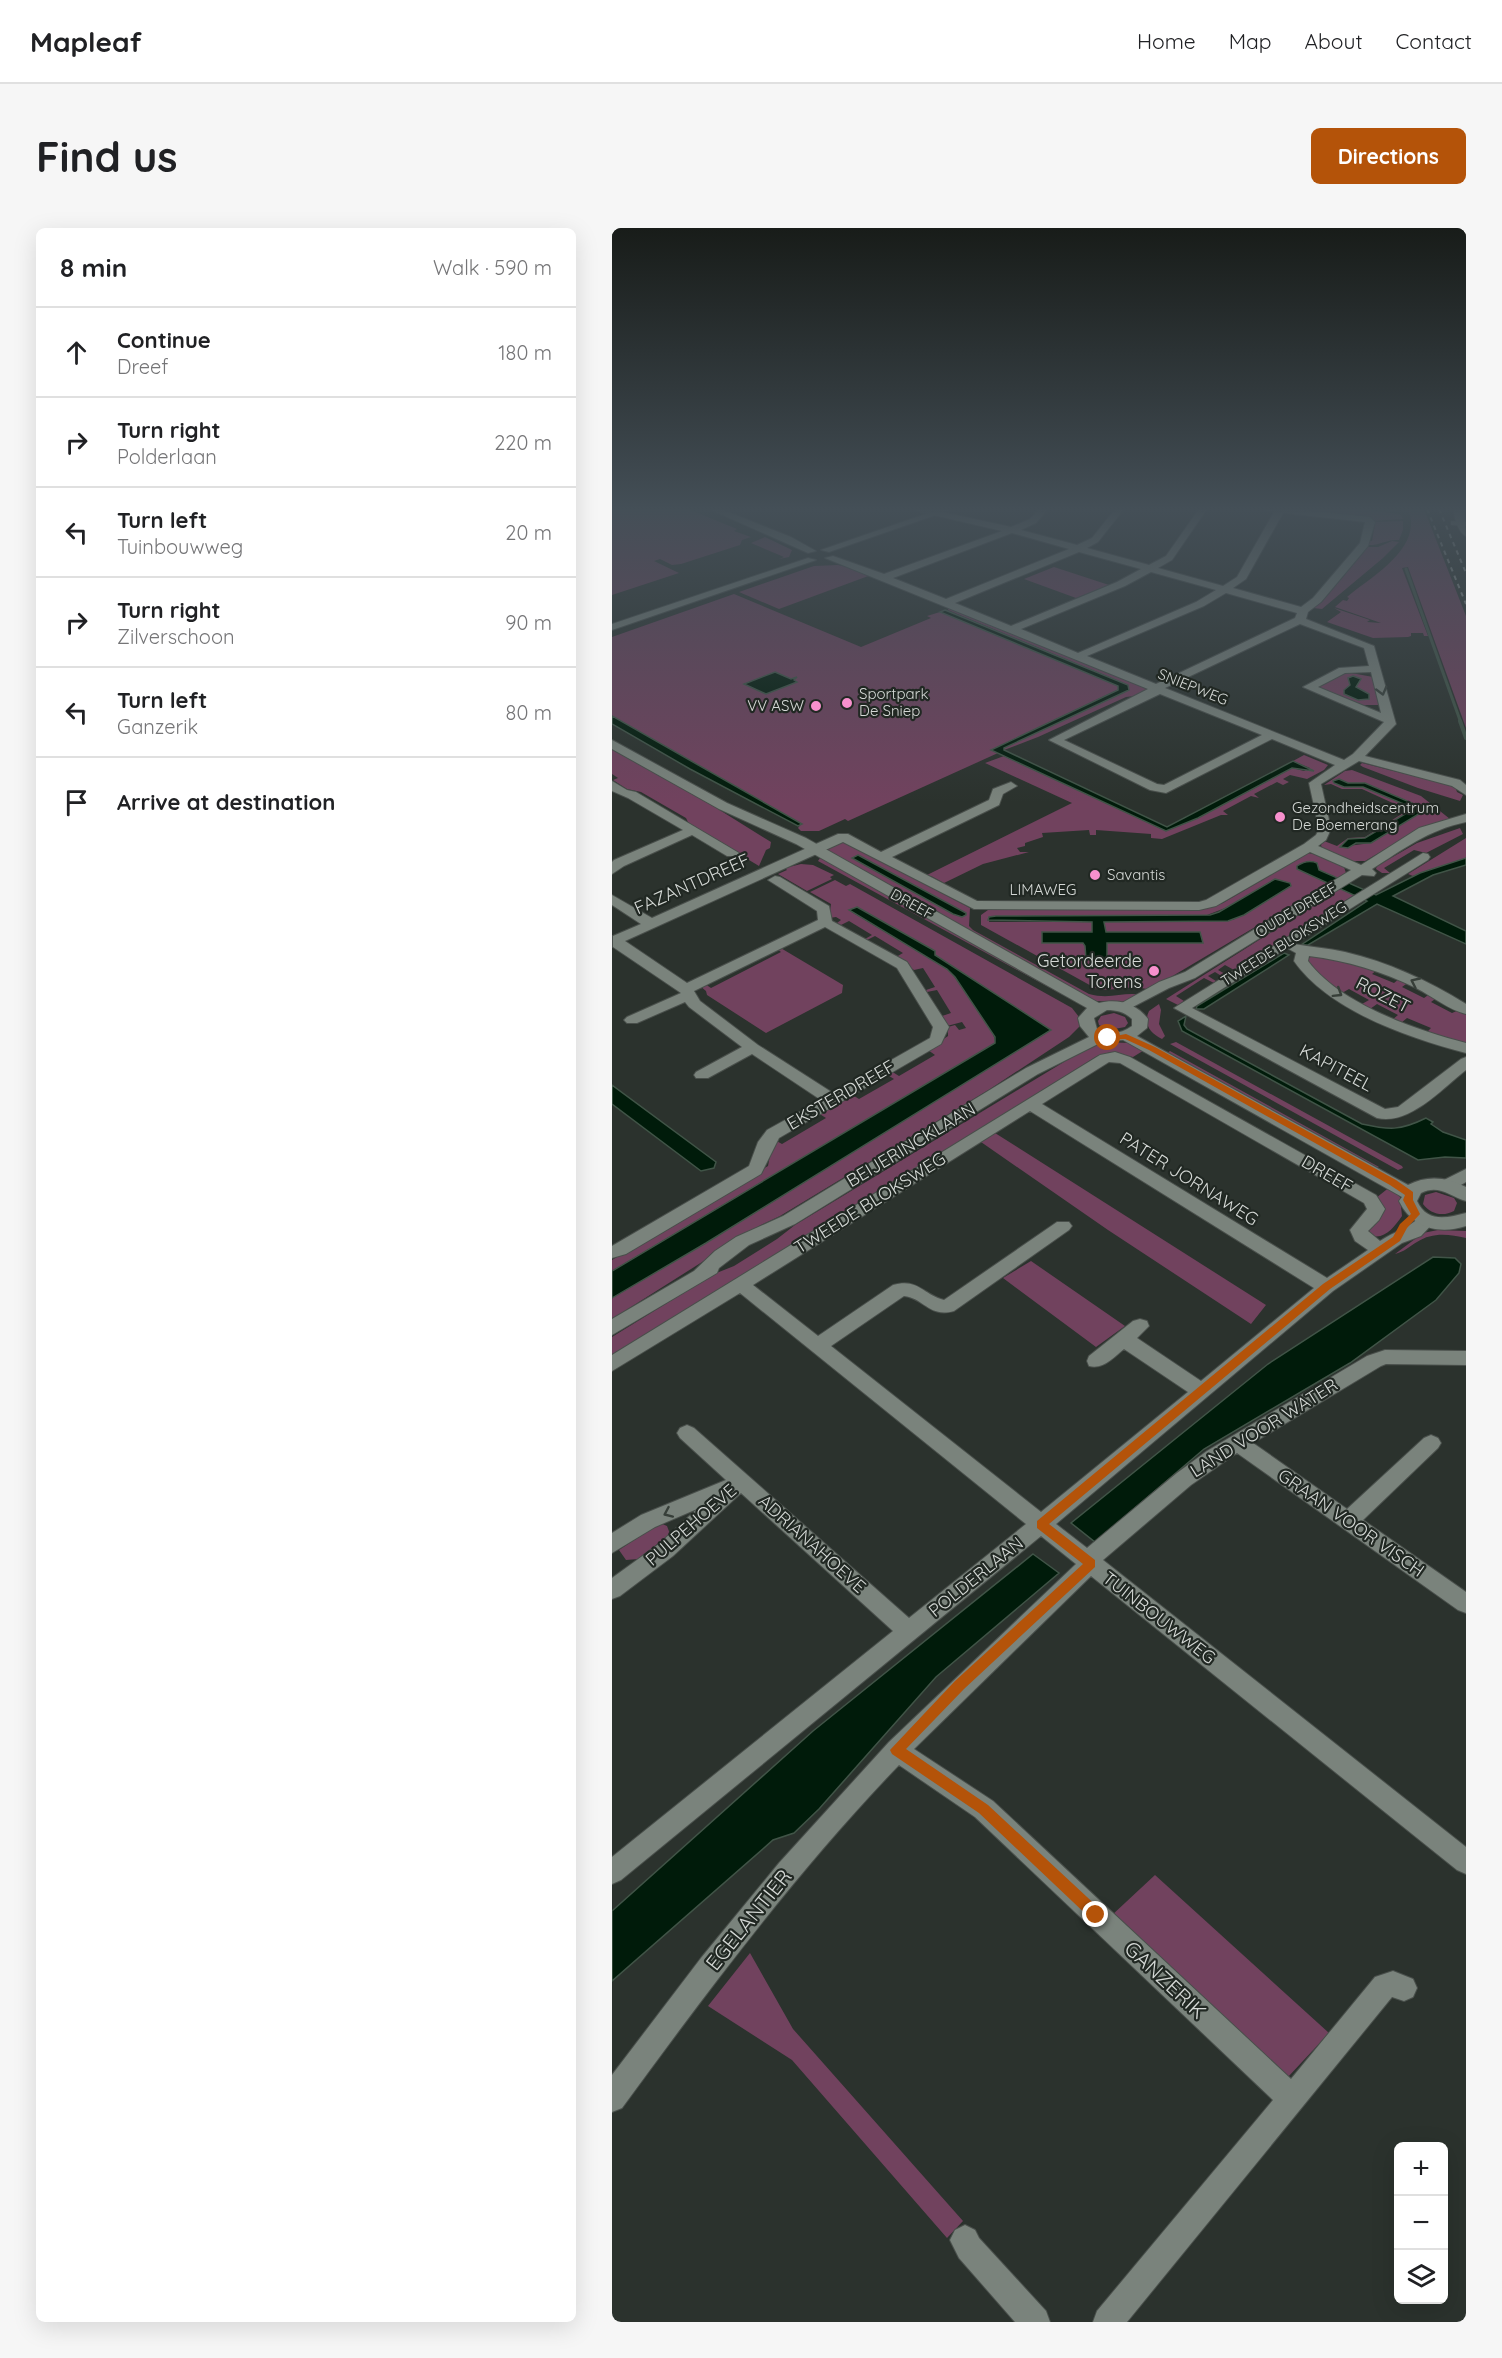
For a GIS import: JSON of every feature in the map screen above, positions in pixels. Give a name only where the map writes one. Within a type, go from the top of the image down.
[{"type":"street","points":[[612,627],[669,607]]},
{"type":"street","name":"SNIEPWEG","points":[[954,607],[1343,764]]},
{"type":"street","points":[[1010,630],[1066,607]]},
{"type":"street","points":[[1077,657],[1194,607]]},
{"type":"street","points":[[1276,607],[1368,644],[1390,724],[1357,757],[1316,783],[1315,789],[1324,829],[1322,837],[1310,847],[1387,880]]},
{"type":"street","points":[[1270,736],[1166,789],[1154,787],[1056,740],[1302,616],[1311,607]]},
{"type":"street","points":[[1376,669],[1343,670],[1309,687],[1389,720]]},
{"type":"street","name":"DREEF","points":[[615,745],[723,806],[738,818],[808,852],[1091,1016],[1092,1032],[1102,1036]]},
{"type":"street","points":[[1357,757],[1456,783],[1466,791]]},
{"type":"street","points":[[612,785],[617,795],[632,795],[732,853]]},
{"type":"street","points":[[881,857],[995,801],[998,792],[1011,786]]},
{"type":"street","name":"OUDE DREEF","points":[[1132,1021],[1190,975],[1402,845],[1421,830],[1466,818]]},
{"type":"street","name":"OUDE DREEF","points":[[1402,845],[1466,825]]},
{"type":"street","points":[[612,870],[619,863],[693,830]]},
{"type":"street","name":"LIMAWEG","points":[[808,852],[847,838],[974,905],[1199,906],[1211,903],[1310,847]]},
{"type":"street","name":"FAZANTDREEF","points":[[808,852],[618,939],[618,944],[688,991],[694,1004],[753,1048],[832,1100]]},
{"type":"street","name":"TWEEDE BLOKSWEG","points":[[1182,1008],[1423,857]]},
{"type":"street","points":[[632,1020],[815,925],[825,923],[824,909],[775,880]]},
{"type":"street","points":[[612,899],[651,924]]},
{"type":"street","name":"EKSTERDREEF","points":[[612,1252],[620,1250],[755,1170],[761,1164],[767,1138],[936,1041],[941,1027],[902,965],[833,925],[825,923]]},
{"type":"street","name":"ROZET","points":[[1284,944],[1304,952],[1323,951],[1360,960],[1420,984],[1466,1010]]},
{"type":"street","name":"ROZET","points":[[1304,952],[1301,961],[1307,970],[1353,1002],[1402,1027],[1466,1048]]},
{"type":"street","points":[[1091,1016],[1111,1006],[1132,1021],[1102,1036]]},
{"type":"street","name":"KAPITEEL","points":[[1182,1008],[1383,1114],[1402,1112],[1466,1062]]},
{"type":"street","name":"BEIJERINCKLAAN","points":[[1032,1071],[1054,1051],[1082,1034],[1091,1016]]},
{"type":"street","name":"DREEF","points":[[1132,1021],[1415,1190]]},
{"type":"street","name":"BEIJERINCKLAAN","points":[[612,1328],[702,1273],[732,1260],[775,1234],[789,1220],[1032,1071],[1102,1036]]},
{"type":"street","points":[[702,1075],[753,1048]]},
{"type":"street","name":"TWEEDE BLOKSWEG","points":[[612,1364],[1105,1058],[1115,1057],[1130,1063]]},
{"type":"street","name":"DREEF","points":[[1130,1063],[1370,1199],[1376,1209],[1373,1216],[1359,1230],[1361,1237],[1388,1245]]},
{"type":"street","name":"PATER JORNAWEG","points":[[1030,1104],[1327,1287]]},
{"type":"street","points":[[1448,1185],[1466,1174]]},
{"type":"street","points":[[1464,1221],[1450,1224],[1421,1218],[1408,1200],[1415,1190],[1428,1183],[1448,1185],[1466,1195]]},
{"type":"street","name":"POLDERLAAN","points":[[612,1872],[1041,1524],[1327,1287],[1388,1245],[1414,1232],[1421,1218]]},
{"type":"street","points":[[817,1346],[906,1287],[935,1306],[948,1306],[1063,1226]]},
{"type":"street","name":"TUINBOUWWEG","points":[[740,1284],[1466,1862]]},
{"type":"street","points":[[1096,1360],[1140,1326]]},
{"type":"street","points":[[1124,1339],[1201,1391]]},
{"type":"street","name":"LAND VOOR WATER","points":[[897,1750],[960,1685],[1089,1562],[1184,1479],[1237,1443],[1374,1360],[1385,1357],[1466,1358]]},
{"type":"street","name":"ADRIANAHOEVE","points":[[687,1433],[909,1631]]},
{"type":"street","name":"GRAAN VOOR VISCH","points":[[1237,1443],[1466,1604]]},
{"type":"street","points":[[1348,1521],[1431,1443]]},
{"type":"street","name":"PULPEHOEVE","points":[[612,1544],[648,1521],[741,1481]]},
{"type":"street","name":"PULPEHOEVE","points":[[612,1590],[666,1550],[741,1481]]},
{"type":"street","name":"EGELANTIER","points":[[612,2098],[741,1928],[813,1840],[897,1750]]},
{"type":"street","name":"GANZERIK","points":[[897,1750],[984,1809],[1292,2099]]},
{"type":"street","points":[[1108,2322],[1384,1986],[1393,1984],[1404,1988]]},
{"type":"street","points":[[965,2240],[969,2248],[1035,2322]]},
{"type":"shaded area","name":"Sportpark De Sniep","points":[[698,607],[764,607],[861,647],[931,618],[927,616],[940,612],[1117,685],[1119,689],[991,750],[998,753],[848,821],[845,819],[819,831],[801,831],[798,828],[801,824],[612,716],[612,637]]},
{"type":"shaded area","points":[[949,607],[1148,689],[1142,695],[1126,697],[1004,750],[1128,685],[948,610]]},
{"type":"shaded area","points":[[1335,607],[1417,607],[1428,636],[1424,636],[1423,633],[1411,633],[1408,637],[1373,638],[1327,622],[1341,612],[1334,608],[1370,620],[1367,622],[1381,623]]},
{"type":"shaded area","points":[[1422,607],[1462,607],[1466,616],[1466,728]]},
{"type":"shaded area","points":[[945,610],[1128,685],[1129,690],[1004,748],[1004,750],[1167,827],[1293,761],[1314,771],[1292,768],[1198,818],[1166,831],[991,750],[1118,690],[1118,686],[940,612]]},
{"type":"shaded area","points":[[775,672],[791,679],[797,677],[794,680],[797,682],[766,694],[744,684]]},
{"type":"shaded area","points":[[1346,672],[1373,677],[1379,705],[1360,705],[1314,688]]},
{"type":"shaded area","points":[[1353,676],[1361,679],[1356,687],[1369,694],[1369,699],[1358,700],[1344,694],[1344,690],[1350,685],[1348,678]]},
{"type":"shaded area","points":[[612,716],[802,824],[798,826],[690,769],[612,724]]},
{"type":"shaded area","points":[[612,749],[702,799],[771,842],[759,866],[689,824],[686,818],[641,792],[627,789],[613,780],[618,778],[612,774]]},
{"type":"shaded area","points":[[1304,755],[1328,765],[1324,770],[1307,779],[1290,775],[1283,779],[1289,782],[1283,785],[1277,782],[1254,794],[1259,798],[1251,796],[1223,811],[1228,815],[1221,815],[1162,839],[1151,838],[1151,834],[1096,830],[1096,835],[1090,835],[1089,830],[1042,833],[1043,837],[1017,848],[1020,852],[1029,852],[983,864],[944,883],[931,876],[925,876],[1072,803],[985,763],[1004,756],[1166,831],[1198,818],[1292,768],[1304,771],[1310,768],[1293,761]]},
{"type":"shaded area","points":[[1362,763],[1441,783],[1443,781],[1455,786],[1457,792],[1463,795],[1460,801],[1418,788],[1363,767],[1360,765]]},
{"type":"shaded area","points":[[1352,770],[1421,796],[1450,819],[1423,827],[1365,861],[1351,861],[1322,848],[1324,841],[1337,846],[1348,838],[1365,837],[1408,810],[1362,789],[1342,789],[1331,784],[1324,785],[1345,771]],"holes":[[[1339,780],[1348,783],[1365,783],[1421,812],[1371,843],[1340,847],[1348,839],[1365,838],[1412,810],[1411,807],[1363,787],[1344,787]]]},
{"type":"shaded area","points":[[1339,779],[1348,783],[1365,783],[1419,806],[1422,812],[1371,843],[1356,843],[1348,848],[1340,847],[1348,839],[1365,838],[1412,810],[1411,807],[1363,787],[1344,787],[1334,783],[1333,781]]},
{"type":"shaded area","points":[[1460,828],[1463,834],[1426,853],[1414,850],[1384,868],[1390,873],[1382,873],[1376,869],[1377,866],[1417,843]]},
{"type":"shaded area","points":[[1466,838],[1466,858],[1413,876],[1408,874]]},
{"type":"shaded area","points":[[842,842],[847,843],[970,908],[969,926],[973,930],[1089,994],[1097,996],[1142,995],[1127,1002],[1094,1001],[826,853],[826,847]],"holes":[[[853,858],[966,913],[962,917],[953,914]]]},
{"type":"shaded area","points":[[1308,853],[1344,867],[1346,873],[1149,990],[1136,987],[1095,988],[981,925],[981,915],[988,910],[1204,909],[1223,903]],"holes":[[[1290,883],[1290,886],[1233,920],[1105,922],[1105,932],[1200,932],[1202,943],[1107,943],[1107,957],[1102,960],[1086,959],[1083,943],[1041,933],[1092,932],[1092,922],[989,922],[990,916],[1207,915]]]},
{"type":"shaded area","points":[[858,855],[966,915],[962,917],[953,914],[852,858]]},
{"type":"shaded area","points":[[824,858],[1066,994],[1063,995],[818,861]]},
{"type":"shaded area","points":[[1466,858],[1466,865],[1433,875],[1393,896],[1466,931],[1466,944],[1377,904],[1308,945],[1301,945],[1367,901],[1297,869],[1297,866],[1309,862],[1317,863],[1319,870],[1376,895],[1420,873]]},
{"type":"shaded area","points":[[801,864],[813,865],[834,875],[830,877],[832,879],[807,891],[778,874],[787,870],[785,868]]},
{"type":"shaded area","points":[[1275,879],[1290,883],[1291,886],[1244,915],[1228,921],[1104,922],[1106,932],[1200,932],[1203,943],[1107,943],[1107,957],[1104,960],[1086,959],[1083,943],[1042,943],[1042,932],[1092,932],[1092,922],[988,920],[989,917],[996,916],[1210,915]]},
{"type":"shaded area","points":[[835,880],[846,886],[850,884],[1072,1008],[1079,1017],[1079,1027],[1069,1037],[990,1089],[780,1216],[759,1226],[612,1319],[612,1298],[706,1243],[1051,1030],[935,955],[935,951],[850,911],[947,969],[960,983],[983,1016],[994,1036],[995,1043],[612,1271],[612,1260],[768,1166],[773,1139],[782,1144],[826,1118],[818,1113],[851,1094],[859,1099],[894,1079],[886,1074],[891,1071],[899,1076],[935,1055],[928,1050],[948,1036],[948,1027],[955,1025],[959,1030],[966,1028],[962,1022],[947,1026],[942,1016],[951,1013],[937,990],[927,992],[926,990],[935,987],[923,968],[914,970],[896,957],[903,953],[875,936],[865,939],[872,935],[849,921],[841,925],[837,923],[841,920],[836,917],[829,918],[831,904],[810,892]]},
{"type":"shaded area","points":[[1341,888],[1354,895],[1234,970],[1225,965],[1218,970],[1227,975],[1223,977],[1215,972],[1208,976],[1216,981],[1214,983],[1204,978],[1176,996],[1184,1001],[1178,1005],[1166,999]]},
{"type":"shaded area","points":[[857,907],[935,951],[935,955],[1051,1030],[706,1243],[612,1298],[612,1271],[995,1043],[995,1037],[955,977],[947,969],[849,910]]},
{"type":"shaded area","points":[[779,947],[843,985],[842,993],[766,1033],[707,995],[700,986],[705,984],[711,988],[781,952],[776,948]]},
{"type":"shaded area","points":[[1284,953],[1289,955],[1204,1009],[1196,1009],[1197,1006]]},
{"type":"shaded area","points":[[1316,954],[1378,969],[1372,974],[1394,983],[1400,978],[1409,982],[1402,987],[1424,998],[1431,993],[1438,997],[1431,1002],[1452,1013],[1459,1010],[1466,1014],[1466,1045],[1426,1033],[1431,1028],[1407,1018],[1401,1023],[1392,1020],[1398,1015],[1377,1004],[1370,1009],[1362,1004],[1369,1000],[1349,989],[1342,993],[1311,969],[1307,959]]},
{"type":"shaded area","points":[[1159,1004],[1161,1010],[1159,1024],[1165,1036],[1162,1039],[1151,1031],[1147,1024],[1149,1011]]},
{"type":"shaded area","points":[[1114,1013],[1125,1017],[1128,1023],[1125,1027],[1109,1030],[1099,1025],[1098,1021],[1101,1016]]},
{"type":"shaded area","points":[[1186,1016],[1184,1025],[1187,1029],[1362,1124],[1394,1128],[1426,1118],[1443,1132],[1466,1140],[1466,1158],[1445,1157],[1418,1160],[1182,1031],[1178,1021]]},
{"type":"shaded area","points":[[1102,1042],[1131,1043],[1146,1049],[1133,1057],[1111,1052],[1097,1056],[612,1358],[612,1337],[714,1274],[734,1266],[795,1225],[1092,1045]]},
{"type":"shaded area","points":[[1176,1042],[1403,1168],[1398,1170],[1170,1044]]},
{"type":"shaded area","points":[[1170,1051],[1379,1167],[1376,1168],[1167,1053]]},
{"type":"shaded area","points":[[612,1085],[716,1162],[714,1168],[701,1171],[612,1104]]},
{"type":"shaded area","points":[[995,1133],[1266,1305],[1251,1324],[1108,1230],[981,1142]]},
{"type":"shaded area","points":[[1391,1186],[1400,1197],[1402,1216],[1387,1233],[1372,1236],[1366,1233],[1376,1198]]},
{"type":"shaded area","points":[[1436,1192],[1454,1198],[1457,1203],[1454,1211],[1441,1214],[1433,1212],[1423,1204],[1425,1195]]},
{"type":"shaded area","points":[[1438,1230],[1466,1231],[1466,1238],[1435,1235],[1395,1254],[1423,1233]]},
{"type":"shaded area","points":[[1433,1257],[1455,1258],[1461,1264],[1459,1273],[1436,1300],[1350,1363],[1204,1449],[1095,1542],[1071,1523],[1268,1364]]},
{"type":"shaded area","points":[[1031,1261],[1125,1326],[1096,1347],[1003,1278]]},
{"type":"shaded area","points":[[660,1523],[667,1526],[670,1534],[638,1559],[626,1560],[619,1550]]},
{"type":"shaded area","points":[[1033,1554],[1059,1573],[936,1677],[819,1809],[794,1833],[773,1840],[612,1981],[612,1911],[813,1731]]},
{"type":"shaded area","points":[[1155,1875],[1329,2033],[1288,2077],[1111,1916]]},
{"type":"shaded area","points":[[750,1953],[793,2029],[963,2221],[947,2238],[792,2060],[708,2006]]},
{"type":"waterway","points":[[1419,607],[1461,723]]},
{"type":"waterway","points":[[1460,721],[1466,738]]},
{"type":"place","name":"Sportpark De Sniep","points":[[847,703]]},
{"type":"place","name":"VV ASW","points":[[816,706]]},
{"type":"place","name":"Gezondheidscentrum De Boemerang","points":[[1280,817]]},
{"type":"place","name":"Savantis","points":[[1095,875]]},
{"type":"place","name":"Getordeerde Torens","points":[[1154,971]]},
{"type":"route","points":[[1096,1915],[984,1809],[897,1750],[960,1685],[1091,1563],[1041,1524],[1327,1287],[1396,1239],[1403,1226],[1416,1214],[1410,1208],[1408,1200],[1410,1194],[1393,1182],[1152,1049],[1126,1036],[1108,1038]]}]
